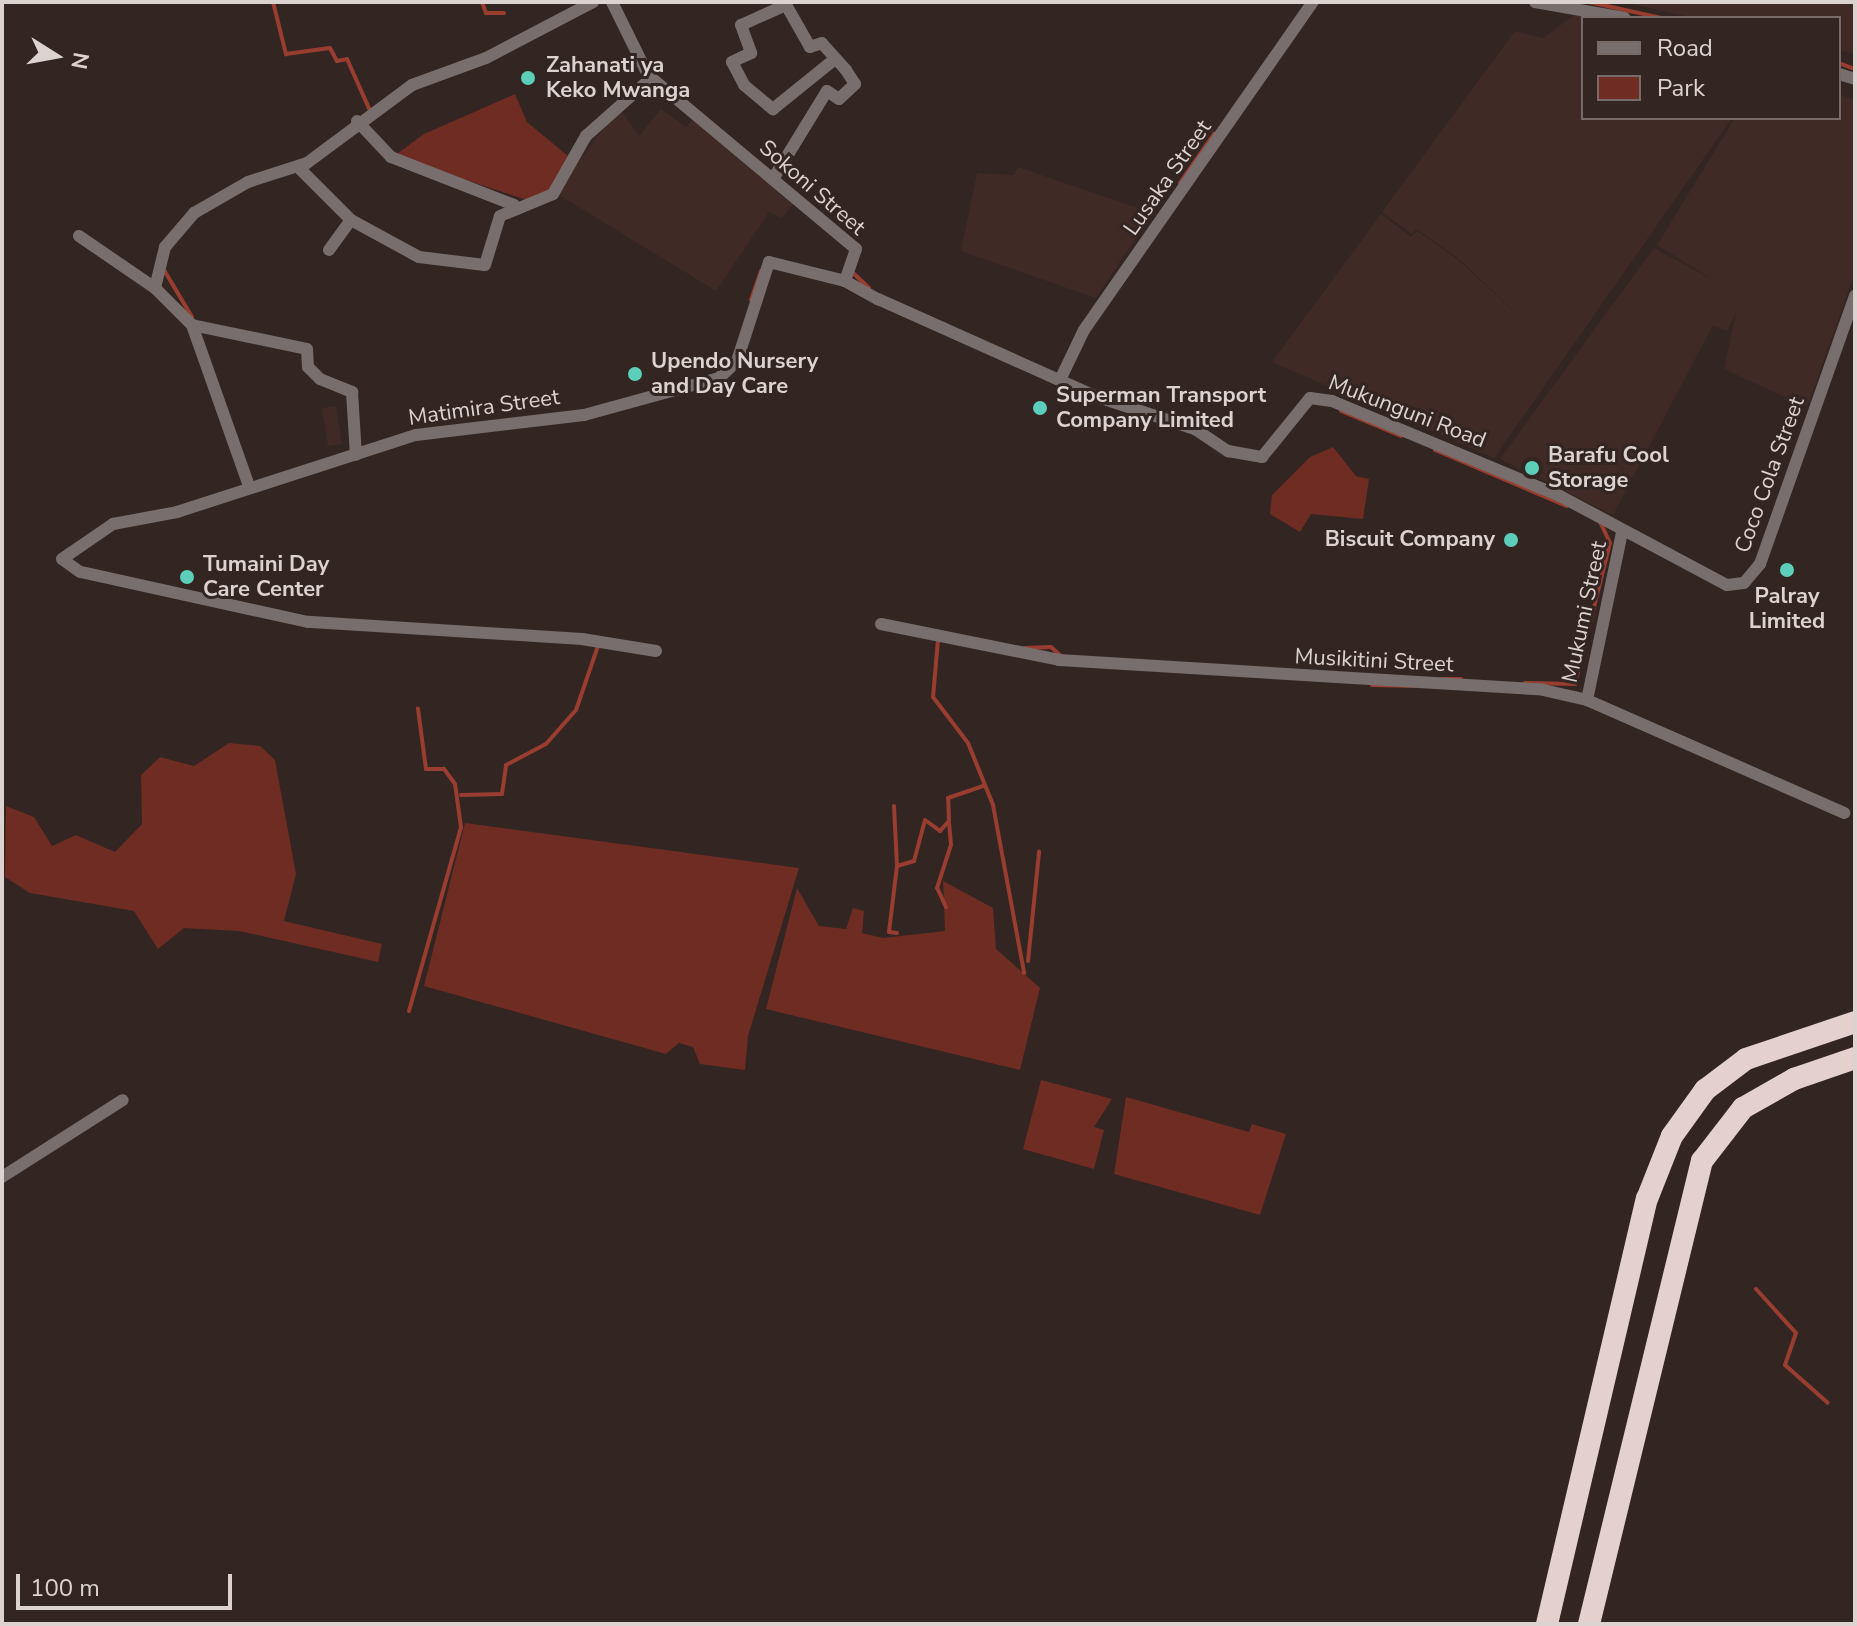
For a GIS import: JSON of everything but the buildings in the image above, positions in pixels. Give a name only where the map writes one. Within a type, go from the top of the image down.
[{"type":"highway","points":[[1547,1624],[1656,1169],[1705,1090],[1746,1059],[1854,1022]]},
{"type":"highway","points":[[1589,1624],[1694,1179],[1721,1130],[1776,1087],[1852,1059]]},
{"type":"street","points":[[155,288],[165,247],[194,213],[248,182],[298,167],[357,121],[412,85],[486,58],[593,2]]},
{"type":"street","points":[[357,121],[391,157],[514,205],[533,206],[553,194],[586,136],[650,77],[612,2]]},
{"type":"street","name":"Lusaka Street","points":[[1060,380],[1097,310],[1313,2]]},
{"type":"street","points":[[1535,2],[1614,16]]},
{"type":"street","points":[[773,179],[827,91],[839,99],[855,84],[835,59],[820,41],[810,47],[786,5],[741,25],[751,53],[732,62],[744,85],[773,109],[835,59]]},
{"type":"street","name":"Sokoni Street","points":[[650,77],[857,250],[845,281]]},
{"type":"street","points":[[298,167],[351,220],[403,251],[472,269],[485,265],[498,219],[514,205]]},
{"type":"street","points":[[329,250],[351,220]]},
{"type":"street","points":[[79,236],[155,288],[192,325],[249,486]]},
{"type":"street","name":"Matimira Street","points":[[656,651],[582,639],[308,622],[80,572],[62,559],[113,524],[437,430],[584,415],[719,378],[737,361],[757,280],[769,262],[845,281]]},
{"type":"street","points":[[845,281],[1060,380]]},
{"type":"street","name":"Coco Cola Street","points":[[1622,532],[1727,585],[1751,578],[1855,295]]},
{"type":"street","points":[[192,325],[307,349],[308,367],[320,379],[352,392],[356,455]]},
{"type":"street","name":"Mukunguni Road","points":[[1060,380],[1195,429],[1228,451],[1262,457],[1296,411],[1318,397],[1490,465],[1622,532]]},
{"type":"street","name":"Mukumi Street","points":[[1587,700],[1622,532]]},
{"type":"street","name":"Musikitini Street","points":[[881,624],[1059,660],[1543,690],[1587,700],[1844,813]]},
{"type":"street","points":[[2,1177],[123,1100]]},
{"type":"shaded area","points":[[1622,2],[1855,2],[1855,54],[1841,50],[1841,16],[1685,16]]},
{"type":"shaded area","points":[[1577,13],[1590,16],[1581,16],[1581,120],[1731,120],[1494,458],[1272,362],[1381,214],[1411,237],[1417,231],[1456,258],[1536,332],[1457,257],[1416,229],[1412,234],[1382,212],[1515,31],[1543,38]]},
{"type":"shaded area","points":[[1841,95],[1855,100],[1855,273],[1807,407],[1724,369],[1736,313],[1727,331],[1713,325],[1613,515],[1500,459],[1654,248],[1715,281],[1657,245],[1734,120],[1841,120]]},
{"type":"shaded area","points":[[619,107],[639,136],[661,109],[686,127],[696,116],[797,199],[782,218],[769,212],[716,291],[556,193]]},
{"type":"shaded area","points":[[1018,167],[1152,213],[1096,298],[961,251],[977,173],[1014,175]]},
{"type":"shaded area","points":[[336,406],[342,444],[328,446],[322,408]]},
{"type":"green space","points":[[515,94],[527,122],[568,156],[553,189],[533,202],[394,156],[424,134]]},
{"type":"green space","points":[[1333,447],[1356,476],[1369,479],[1363,519],[1311,514],[1300,532],[1270,514],[1272,495],[1310,457]]},
{"type":"green space","points":[[229,743],[260,746],[275,760],[296,874],[284,921],[382,944],[378,962],[239,931],[184,928],[158,949],[134,911],[30,893],[5,877],[6,806],[34,817],[52,846],[76,835],[115,852],[142,824],[141,775],[160,757],[194,766]]},
{"type":"green space","points":[[465,823],[799,868],[748,1036],[745,1070],[700,1064],[693,1047],[679,1043],[666,1054],[424,986]]},
{"type":"green space","points":[[943,881],[993,908],[996,949],[1040,988],[1020,1070],[766,1009],[797,888],[819,926],[846,929],[853,908],[864,911],[862,933],[883,938],[945,931]]},
{"type":"green space","points":[[1041,1080],[1112,1099],[1094,1127],[1104,1130],[1094,1169],[1023,1149]]},
{"type":"green space","points":[[1126,1097],[1249,1132],[1252,1124],[1286,1134],[1260,1215],[1114,1174]]},
{"type":"waterway","points":[[273,2],[286,54],[330,48],[337,61],[347,59],[371,113]]},
{"type":"waterway","points":[[482,2],[486,13],[504,13]]},
{"type":"waterway","points":[[1589,2],[1653,16]]},
{"type":"waterway","points":[[1841,64],[1855,69]]},
{"type":"waterway","points":[[1180,183],[1214,134]]},
{"type":"waterway","points":[[164,270],[192,317]]},
{"type":"waterway","points":[[751,300],[761,271]]},
{"type":"waterway","points":[[853,273],[869,288]]},
{"type":"waterway","points":[[1341,411],[1401,436]]},
{"type":"waterway","points":[[1435,450],[1567,506]]},
{"type":"waterway","points":[[1525,683],[1575,684],[1610,543],[1600,522]]},
{"type":"waterway","points":[[938,640],[933,697],[968,743],[993,805],[1024,973]]},
{"type":"waterway","points":[[461,795],[502,794],[506,765],[546,744],[576,710],[598,646]]},
{"type":"waterway","points":[[1025,648],[1051,647],[1062,657]]},
{"type":"waterway","points":[[1442,679],[1461,679]]},
{"type":"waterway","points":[[1372,685],[1415,686]]},
{"type":"waterway","points":[[409,1011],[461,827],[455,784],[444,769],[426,769],[418,709]]},
{"type":"waterway","points":[[897,933],[889,932],[897,866],[914,861],[925,820],[940,831],[949,821],[948,798],[985,785]]},
{"type":"waterway","points":[[894,806],[897,866]]},
{"type":"waterway","points":[[946,907],[937,888],[951,845],[949,824]]},
{"type":"waterway","points":[[1028,961],[1039,852]]},
{"type":"waterway","points":[[1756,1289],[1796,1333],[1785,1365],[1828,1403]]},
{"type":"place","name":"Zahanati ya Keko Mwanga","points":[[528,78]]},
{"type":"place","name":"Upendo Nursery and Day Care","points":[[635,374]]},
{"type":"place","name":"Superman Transport Company Limited","points":[[1040,408]]},
{"type":"place","name":"Barafu Cool Storage","points":[[1532,468]]},
{"type":"place","name":"Biscuit Company","points":[[1511,540]]},
{"type":"place","name":"Palray Limited","points":[[1787,570]]},
{"type":"place","name":"Tumaini Day Care Center","points":[[187,577]]}]
